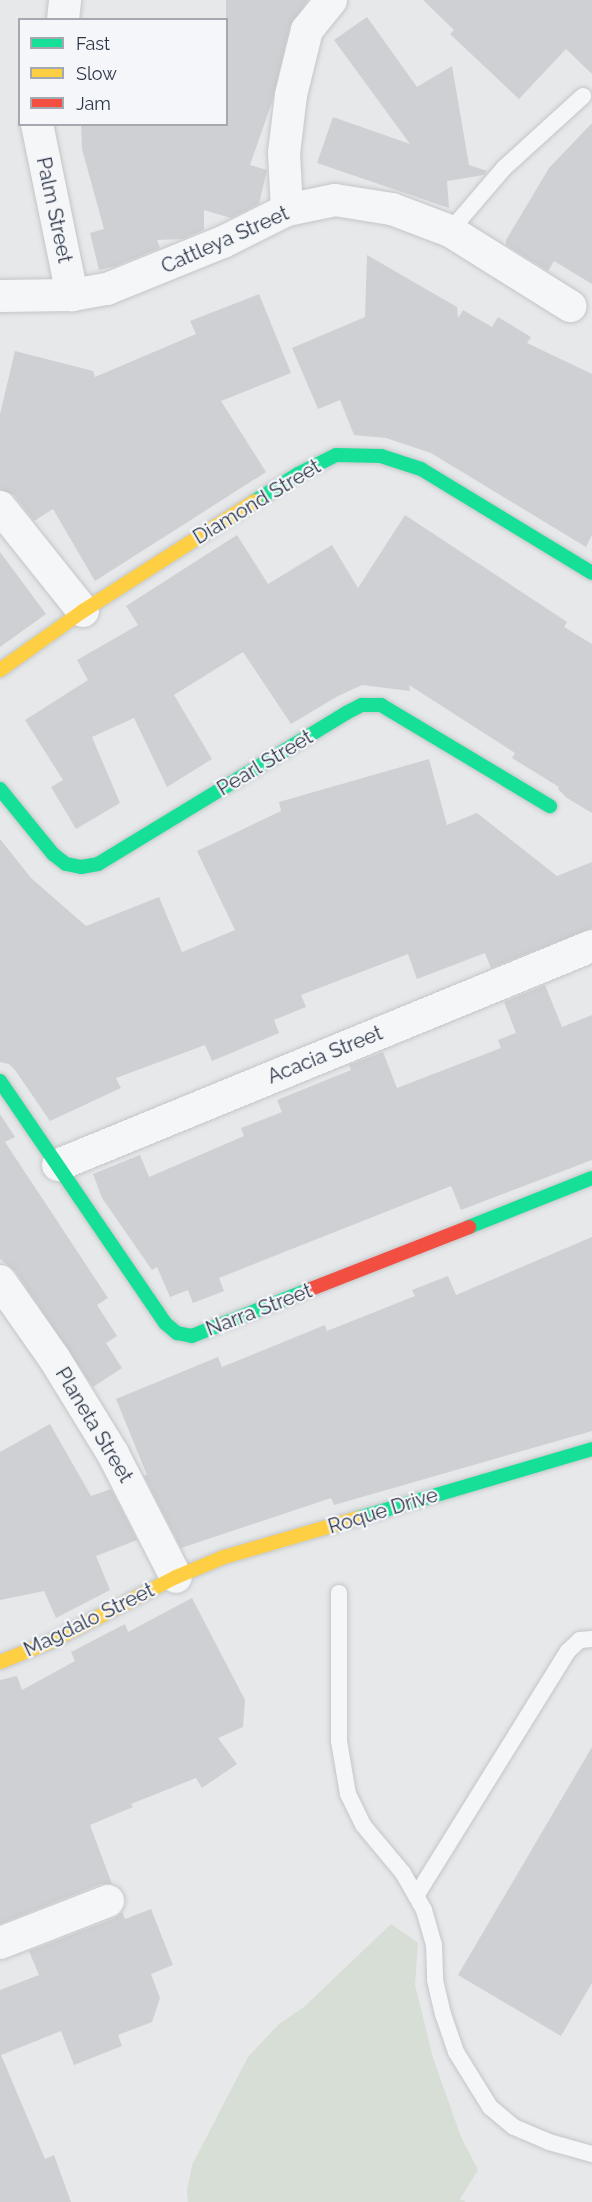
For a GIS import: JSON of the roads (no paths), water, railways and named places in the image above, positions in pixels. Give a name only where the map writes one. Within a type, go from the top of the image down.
[{"type":"street","points":[[63,18],[65,0]]},
{"type":"street","points":[[287,210],[284,153],[291,95],[307,30],[331,0]]},
{"type":"street","name":"Palm Street","points":[[37,126],[72,295]]},
{"type":"street","name":"Cattleya Street","points":[[0,296],[72,295],[107,289],[224,242],[287,210],[335,200],[392,209],[450,231],[570,306]]},
{"type":"street","name":"Diamond Street","points":[[0,670],[83,610],[298,474],[336,455],[381,456],[421,470],[592,573]]},
{"type":"street","points":[[0,507],[83,610]]},
{"type":"street","name":"Pearl Street","points":[[0,789],[53,854],[66,864],[81,867],[98,864],[346,713],[362,705],[381,705],[550,807]]},
{"type":"street","name":"Acacia Street","points":[[58,1164],[592,946]]},
{"type":"street","name":"Narra Street","points":[[0,1081],[165,1323],[177,1333],[192,1336],[592,1178]]},
{"type":"street","name":"Planeta Street","points":[[0,1281],[54,1358],[113,1454],[176,1577]]},
{"type":"street","name":"Roque Drive","points":[[176,1577],[235,1554],[592,1449]]},
{"type":"street","name":"Magdalo Street","points":[[0,1662],[50,1642],[176,1577]]},
{"type":"street","points":[[0,1943],[108,1900]]},
{"type":"lane","points":[[450,231],[504,168],[583,96]]},
{"type":"lane","points":[[339,1593],[339,1741],[348,1794],[363,1825],[403,1873],[424,1911],[434,1946],[435,1980],[443,2014],[456,2052],[490,2107],[514,2127],[549,2142],[592,2154]]},
{"type":"lane","points":[[416,1896],[568,1651],[580,1640],[592,1639]]}]
